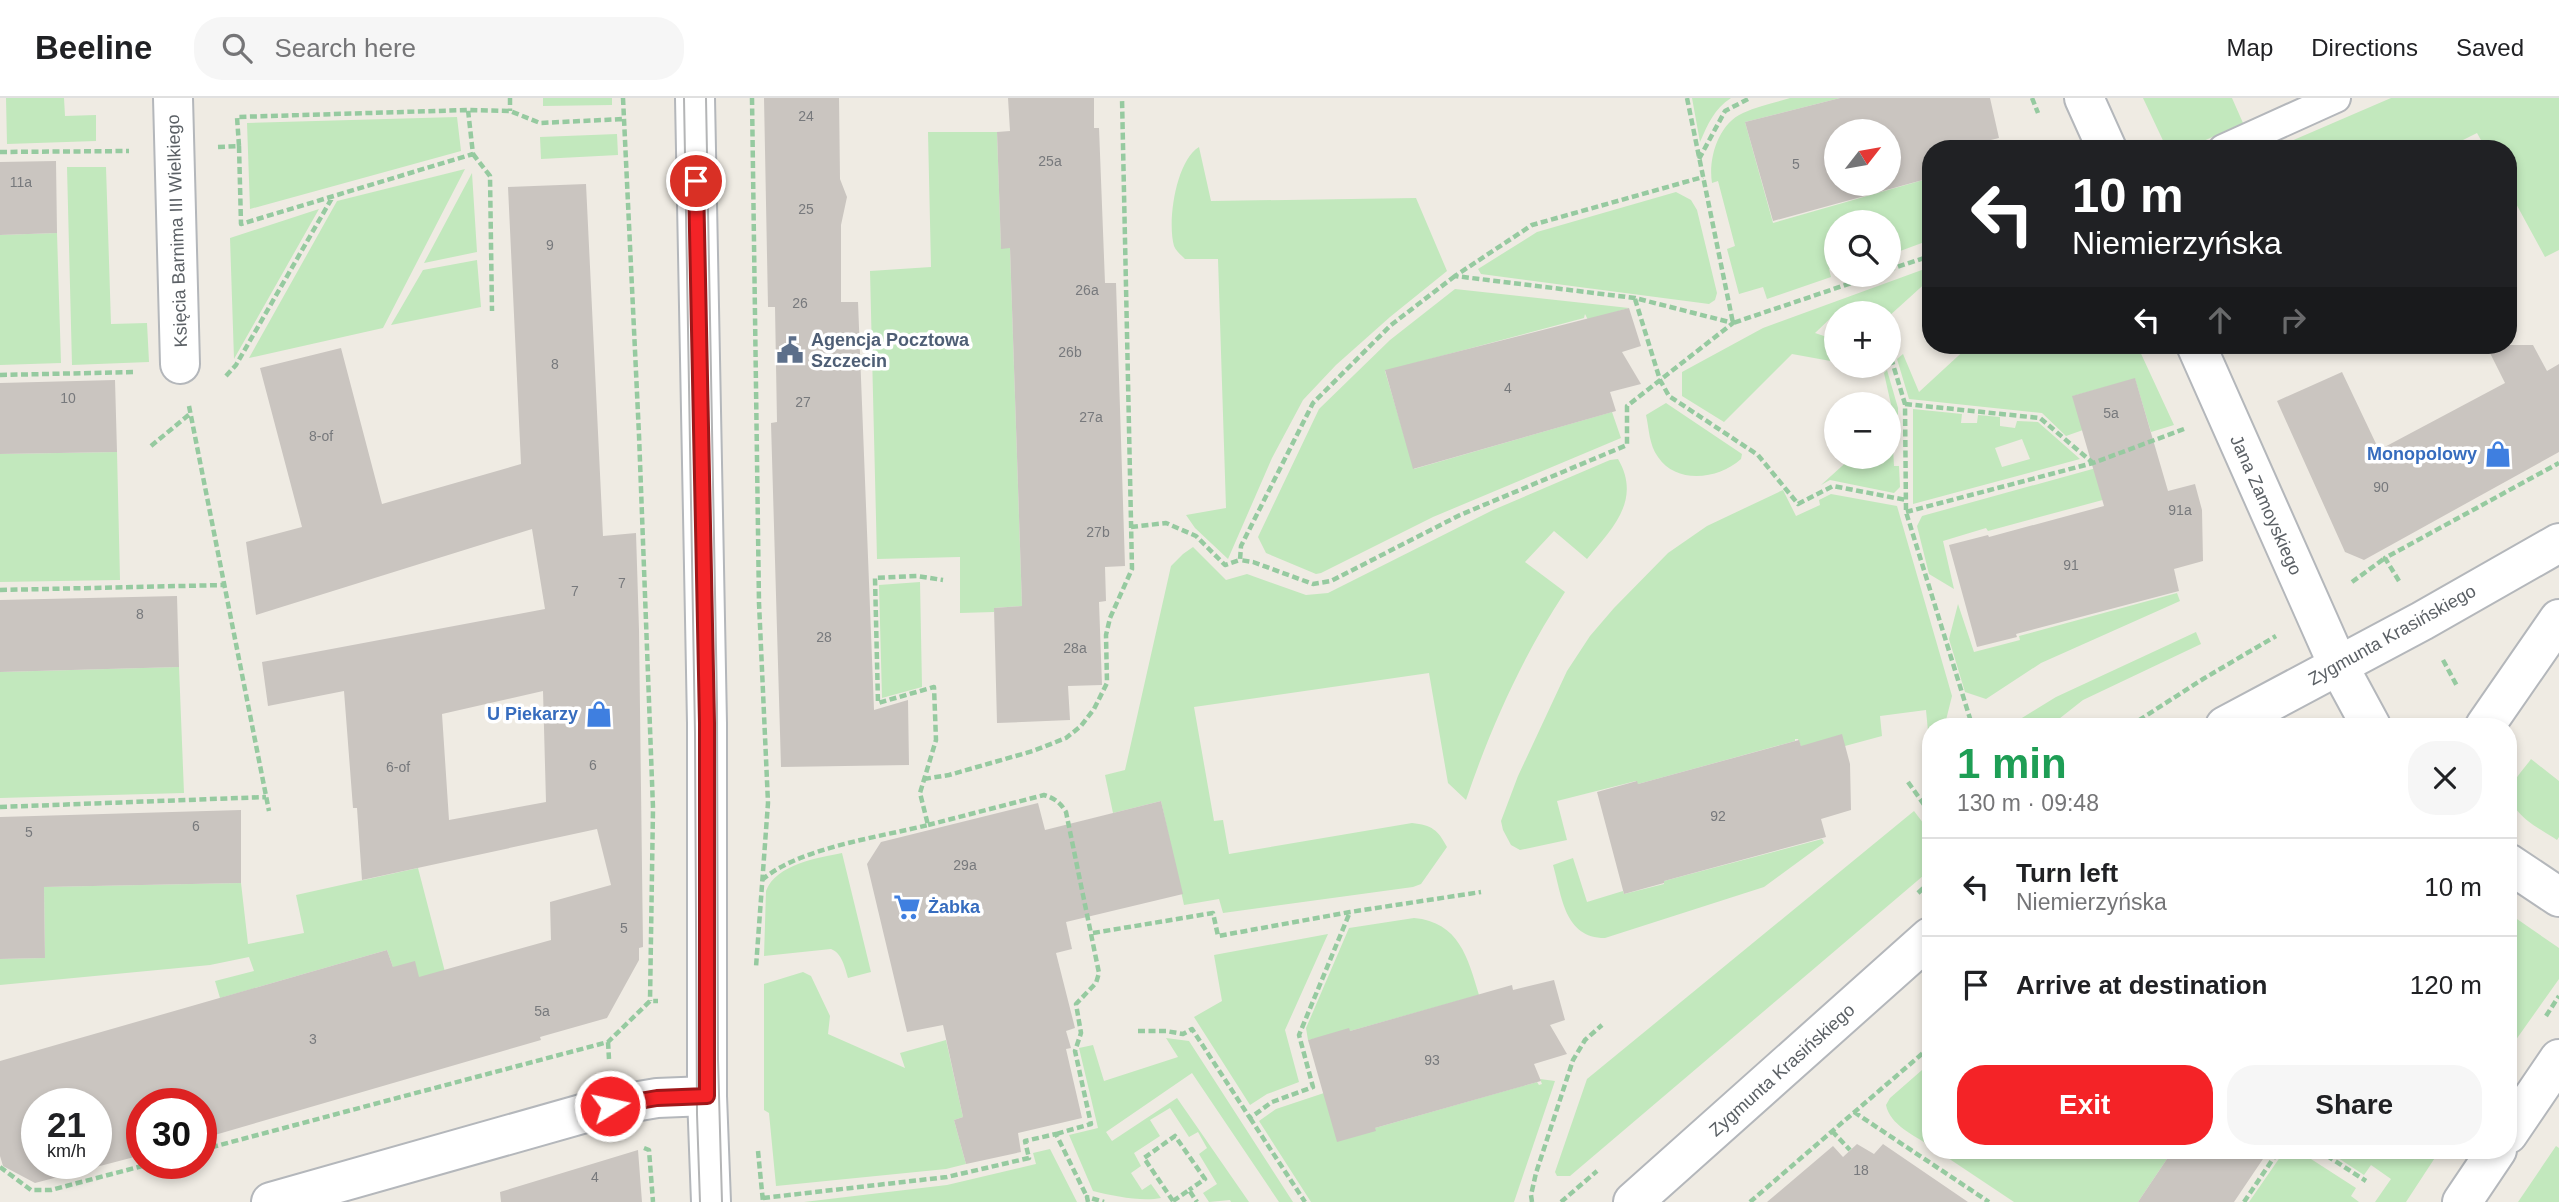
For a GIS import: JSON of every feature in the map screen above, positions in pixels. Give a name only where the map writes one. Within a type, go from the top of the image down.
[{"type":"street","name":"Księcia Barnima III Wielkiego","points":[[173,98],[181,368]]},
{"type":"street","points":[[695,98],[707,723],[707,1096],[711,1202]]},
{"type":"street","points":[[2084,98],[2103,140]]},
{"type":"street","name":"Jana Zamoyskiego","points":[[2200,354],[2338,666],[2367,718]]},
{"type":"street","name":"Zygmunta Krasińskiego","points":[[2240,718],[2559,543]]},
{"type":"street","points":[[2491,718],[2559,620]]},
{"type":"street","points":[[2517,869],[2559,897]]},
{"type":"street","name":"Zygmunta Krasińskiego","points":[[1633,1202],[1922,944]]},
{"type":"street","points":[[2517,1121],[2559,1059]]},
{"type":"street","points":[[271,1202],[610,1106],[657,1098],[707,1096]]},
{"type":"street","points":[[2462,1202],[2491,1159]]},
{"type":"lane","points":[[2243,140],[2336,98]]},
{"type":"path","points":[[510,98],[510,111]]},
{"type":"path","points":[[622,98],[639,435],[653,808],[650,1001]]},
{"type":"path","points":[[752,98],[759,603],[768,803],[756,974]]},
{"type":"path","points":[[924,779],[1033,751],[1066,738],[1081,726],[1094,709],[1107,684],[1106,635],[1114,606],[1132,569],[1122,98]]},
{"type":"path","points":[[1687,98],[1733,323]]},
{"type":"path","points":[[1699,159],[1725,111],[1750,98]]},
{"type":"path","points":[[468,110],[473,154],[491,176],[492,311]]},
{"type":"path","points":[[473,154],[241,224],[237,117],[468,110],[510,111],[540,123],[623,119]]},
{"type":"path","points":[[0,152],[175,150],[239,145]]},
{"type":"path","points":[[1240,560],[1241,546],[1313,403],[1391,324],[1455,276],[1532,225],[1703,177]]},
{"type":"path","points":[[218,384],[236,365],[333,196]]},
{"type":"path","points":[[1901,266],[1922,259]]},
{"type":"path","points":[[1455,276],[1635,298],[1733,323]]},
{"type":"path","points":[[1131,527],[1166,523],[1196,537],[1225,565],[1240,560],[1253,562],[1313,584],[1331,582],[1460,515],[1627,445],[1627,406],[1733,323],[1840,287]]},
{"type":"path","points":[[1635,298],[1660,380],[1669,396],[1758,455],[1798,504],[1833,486],[1906,500]]},
{"type":"path","points":[[0,375],[181,368],[269,811]]},
{"type":"path","points":[[1897,378],[1905,404],[1906,512],[1970,718]]},
{"type":"path","points":[[151,446],[200,404]]},
{"type":"path","points":[[1905,404],[2040,418],[2093,463]]},
{"type":"path","points":[[1906,512],[2093,463],[2185,428],[2190,441]]},
{"type":"path","points":[[2142,718],[2277,636],[2385,558],[2559,463]]},
{"type":"path","points":[[2385,558],[2399,581]]},
{"type":"path","points":[[928,825],[920,793],[936,740],[934,687],[878,703],[875,578],[917,576],[943,580]]},
{"type":"path","points":[[0,590],[225,585]]},
{"type":"path","points":[[2272,624],[2277,636]]},
{"type":"path","points":[[1908,782],[1922,802]]},
{"type":"path","points":[[762,880],[779,866],[802,856],[1044,795],[1062,804],[1066,812],[1100,973],[1096,983],[1076,1004],[1081,1033],[1074,1051],[1091,1124],[1025,1141],[1028,1158],[958,1174],[763,1198]]},
{"type":"path","points":[[0,807],[266,797]]},
{"type":"path","points":[[1093,933],[1213,913],[1218,936],[1481,892]]},
{"type":"path","points":[[1250,1118],[1272,1102],[1313,1087],[1299,1035],[1350,912]]},
{"type":"path","points":[[217,1146],[608,1042],[650,1001],[658,1001]]},
{"type":"path","points":[[1532,1202],[1536,1173],[1573,1060],[1585,1040],[1602,1025]]},
{"type":"path","points":[[1138,1031],[1183,1034],[1192,1029],[1305,1202]]},
{"type":"path","points":[[1750,1202],[1758,1200],[1832,1131],[1922,1054]]},
{"type":"path","points":[[1854,1112],[1922,1157]]},
{"type":"path","points":[[1832,1131],[1850,1150]]},
{"type":"path","points":[[1056,1134],[1087,1200],[1104,1202]]},
{"type":"path","points":[[1175,1136],[1205,1179],[1189,1189],[1173,1201],[1144,1157],[1175,1136]]},
{"type":"path","points":[[649,1150],[653,1202]]},
{"type":"path","points":[[1924,1159],[1989,1202]]},
{"type":"path","points":[[2244,1202],[2273,1159]]},
{"type":"path","points":[[2332,1159],[2366,1181]]},
{"type":"path","points":[[0,1167],[31,1190],[51,1190],[126,1170]]},
{"type":"path","points":[[1189,1189],[1197,1202]]},
{"type":"path","points":[[783,1196],[789,1202]]},
{"type":"green space","points":[[6,98],[64,98],[65,116],[96,115],[96,141],[7,144]]},
{"type":"green space","points":[[543,98],[612,98],[612,105],[543,106]]},
{"type":"green space","points":[[1692,98],[1731,98],[1716,112],[1700,142]]},
{"type":"green space","points":[[1790,98],[1840,98],[1745,122],[1773,223],[1867,196],[1901,196],[1901,186],[1922,180],[1922,243],[1901,251],[1901,210],[1824,210],[1824,279],[1767,299],[1763,287],[1739,294],[1727,249],[1735,246],[1718,181],[1712,183],[1711,174],[1713,153],[1721,134],[1734,118]]},
{"type":"green space","points":[[2143,98],[2232,98],[2243,123],[2206,140],[2163,140]]},
{"type":"green space","points":[[2391,98],[2559,98],[2559,250],[2545,257],[2517,206],[2517,140],[2481,140],[2477,133],[2463,140],[2294,140]]},
{"type":"green space","points":[[457,117],[461,151],[250,209],[247,123]]},
{"type":"green space","points":[[928,132],[997,132],[1001,248],[1010,248],[1022,606],[994,608],[994,612],[960,613],[960,557],[877,559],[870,271],[931,267]]},
{"type":"green space","points":[[617,134],[618,155],[541,159],[540,137]]},
{"type":"green space","points":[[1199,147],[1211,201],[1416,198],[1447,271],[1336,365],[1303,400],[1272,458],[1228,559],[1195,528],[1186,515],[1226,508],[1218,259],[1185,259],[1175,248],[1172,235],[1173,207],[1179,178],[1191,154]]},
{"type":"green space","points":[[67,167],[106,167],[111,324],[147,323],[149,362],[72,365]]},
{"type":"green space","points":[[465,169],[383,328],[249,358],[337,201]]},
{"type":"green space","points":[[472,173],[477,252],[424,263]]},
{"type":"green space","points":[[1676,192],[1691,200],[1697,210],[1717,293],[1715,300],[1709,304],[1481,274],[1478,269],[1537,232]]},
{"type":"green space","points":[[319,209],[234,359],[230,238]]},
{"type":"green space","points":[[57,233],[61,363],[0,365],[0,235]]},
{"type":"green space","points":[[477,260],[481,307],[391,325],[423,270]]},
{"type":"green space","points":[[1922,270],[1922,286],[1901,305],[1901,301],[1837,301],[1875,287],[1901,287],[1901,278]]},
{"type":"green space","points":[[1455,289],[1629,308],[1588,320],[1585,314],[1584,318],[1385,371],[1414,469],[1612,412],[1621,438],[1433,517],[1321,573],[1316,574],[1266,553],[1258,537],[1319,409],[1390,340]]},
{"type":"green space","points":[[1824,306],[1824,324],[1815,333],[1824,336],[1824,360],[1792,354],[1724,422],[1682,396],[1682,372],[1763,328]]},
{"type":"green space","points":[[1903,354],[1919,392],[1960,354],[2141,354],[2174,425],[2151,432],[2135,379],[2073,396],[2083,430],[2066,436],[2042,413],[1909,399],[1901,372]]},
{"type":"green space","points":[[1885,378],[1889,378],[1893,392],[1888,392]]},
{"type":"green space","points":[[1666,403],[1742,454],[1741,459],[1710,475],[1687,475],[1666,466],[1653,447],[1646,415]]},
{"type":"green space","points":[[1913,409],[1962,414],[1961,423],[1977,423],[1978,415],[2000,417],[2000,426],[2015,428],[2017,421],[2038,422],[2080,459],[1913,504]],"holes":[[[2022,439],[2030,459],[2002,467],[1995,448]]]},
{"type":"green space","points":[[117,452],[120,580],[0,582],[0,454]]},
{"type":"green space","points":[[2136,457],[2147,488],[1943,541],[1954,589],[1929,574],[1917,526],[1922,516]]},
{"type":"green space","points":[[1618,459],[1625,474],[1625,501],[1614,525],[1587,559],[1554,531],[1525,562],[1565,592],[1509,693],[1466,800],[1448,783],[1429,673],[1194,707],[1214,821],[1223,820],[1229,854],[1419,824],[1434,829],[1447,847],[1421,884],[1223,913],[1219,899],[1184,905],[1161,801],[1113,813],[1105,775],[1125,770],[1171,566],[1193,547],[1226,580],[1247,574],[1306,595],[1328,593],[1493,510]]},
{"type":"green space","points":[[1839,469],[1899,469],[1900,487],[1894,493],[1830,480],[1821,485]]},
{"type":"green space","points":[[1783,490],[1796,516],[1820,505],[1819,500],[1831,494],[1897,506],[1952,696],[1946,718],[1927,718],[1926,710],[1880,716],[1882,736],[1845,746],[1801,746],[1798,739],[1795,739],[1638,784],[1636,781],[1557,801],[1567,840],[1520,850],[1511,845],[1501,821],[1518,776],[1567,671],[1590,636],[1614,608],[1668,553],[1707,526]]},
{"type":"green space","points":[[920,582],[922,687],[882,698],[879,585]]},
{"type":"green space","points":[[2177,593],[2180,601],[2041,663],[1986,699],[1965,692],[1949,639],[1958,604],[1974,652],[2020,640],[2019,636]]},
{"type":"green space","points":[[2196,632],[2201,644],[2083,700],[2060,718],[2022,718],[2056,697]]},
{"type":"green space","points":[[179,667],[184,793],[0,798],[0,672]]},
{"type":"green space","points":[[2531,759],[2559,781],[2557,840],[2519,813],[2517,777]]},
{"type":"green space","points":[[1914,811],[1922,822],[1922,877],[1570,1176],[1557,1176],[1555,1172],[1587,1079]]},
{"type":"green space","points":[[1822,839],[1824,843],[1764,887],[1605,938],[1591,936],[1573,923],[1563,902],[1553,865],[1573,858],[1587,902],[1623,891],[1624,894],[1664,884],[1664,881]]},
{"type":"green space","points":[[842,853],[871,972],[848,978],[840,957],[831,949],[764,956],[766,891],[771,882],[788,868]]},
{"type":"green space","points":[[418,868],[445,972],[419,979],[393,967],[387,950],[220,998],[215,981],[254,971],[249,957],[210,965],[0,985],[0,959],[45,958],[44,887],[241,883],[248,944],[304,933],[296,895]]},
{"type":"green space","points":[[1414,918],[1429,921],[1451,934],[1471,968],[1479,995],[1308,1040],[1306,1028],[1349,928]]},
{"type":"green space","points":[[2517,919],[2559,948],[2559,979],[2517,1038]]},
{"type":"green space","points":[[1328,934],[1285,1030],[1299,1082],[1267,1094],[1250,1105],[1194,1017],[1222,1001],[1214,955]]},
{"type":"green space","points":[[803,972],[811,976],[830,1016],[828,1034],[905,1068],[900,1053],[946,1040],[963,1117],[954,1120],[966,1164],[946,1169],[776,1186],[769,1113],[764,1110],[764,984]]},
{"type":"green space","points":[[1166,1038],[1189,1041],[1293,1202],[1279,1202],[1192,1073],[1106,1132],[1112,1141],[1177,1098],[1249,1202],[1209,1202],[1203,1193],[1217,1184],[1199,1154],[1207,1148],[1198,1132],[1189,1137],[1170,1108],[1150,1120],[1160,1136],[1134,1153],[1141,1166],[1131,1173],[1142,1190],[1151,1184],[1161,1198],[1136,1199],[1093,1191],[1069,1135],[1098,1128],[1079,1048],[1093,1045],[1104,1081],[1178,1057]]},
{"type":"green space","points":[[1922,1070],[1922,1141],[1892,1118],[1886,1105],[1890,1098]]},
{"type":"green space","points":[[1540,1079],[1555,1081],[1514,1202],[1311,1202],[1259,1121],[1276,1109],[1324,1093],[1375,1128],[1537,1082],[1539,1085],[1542,1084]]},
{"type":"green space","points":[[2556,1146],[2559,1148],[2559,1202],[2518,1202]]},
{"type":"green space","points":[[1050,1149],[1077,1202],[804,1202],[947,1185],[1036,1164],[1033,1153]]},
{"type":"green space","points":[[1950,1159],[2167,1159],[2138,1202],[2014,1202]]},
{"type":"green space","points":[[2279,1159],[2311,1159],[2356,1188],[2351,1196],[2359,1202],[2249,1202]]},
{"type":"green space","points":[[2340,1159],[2434,1159],[2406,1202],[2375,1202],[2391,1179],[2371,1165],[2364,1175]]},
{"type":"building","points":[[764,98],[839,98],[840,179],[847,197],[841,225],[841,302],[858,302],[874,710],[908,700],[909,765],[781,767],[771,423],[777,422],[775,307],[768,307]]},
{"type":"building","points":[[1008,98],[1094,98],[1094,128],[1099,128],[1105,283],[1116,283],[1125,566],[1105,567],[1106,601],[1099,602],[1102,685],[1068,686],[1070,720],[997,723],[994,608],[1022,606],[1010,248],[1001,249],[997,132],[1010,131]]},
{"type":"building","points":[[1840,98],[1990,98],[1999,138],[1922,140],[1922,180],[1901,186],[1901,119],[1824,119],[1824,196],[1864,196],[1773,221],[1745,122]]},
{"type":"building","points":[[56,161],[57,233],[0,235],[0,162]]},
{"type":"building","points":[[586,184],[603,536],[636,533],[639,630],[643,947],[639,948],[639,960],[607,1018],[540,1037],[541,1040],[217,1134],[217,1088],[126,1088],[126,1159],[112,1163],[112,1088],[21,1088],[21,1176],[3,1166],[0,1156],[0,1061],[387,950],[393,967],[415,961],[419,977],[551,940],[550,902],[611,885],[597,829],[362,880],[357,808],[353,808],[344,691],[268,706],[262,662],[545,609],[532,529],[256,615],[246,542],[302,527],[260,368],[341,348],[382,504],[521,464],[508,187]],"holes":[[[543,691],[546,802],[449,820],[442,714]]]},
{"type":"building","points":[[1629,308],[1641,346],[1622,352],[1641,384],[1610,392],[1616,411],[1413,469],[1385,370]]},
{"type":"building","points":[[2517,345],[2533,345],[2547,371],[2559,364],[2559,452],[2364,560],[2345,552],[2277,401],[2342,372],[2379,450],[2505,383],[2490,354],[2517,354]]},
{"type":"building","points":[[2135,378],[2168,491],[2195,484],[2202,510],[2203,561],[2174,569],[2179,591],[2016,634],[2017,637],[1977,647],[1949,545],[2104,506],[2072,396]]},
{"type":"building","points":[[115,380],[117,452],[0,454],[0,383]]},
{"type":"building","points":[[177,596],[179,667],[0,672],[0,600]]},
{"type":"building","points":[[1842,734],[1850,764],[1851,810],[1821,819],[1826,837],[1624,894],[1597,792],[1637,781],[1638,784],[1799,740],[1801,746]]},
{"type":"building","points":[[1161,801],[1183,894],[1066,922],[1072,949],[1056,953],[1075,1028],[1066,1031],[1071,1048],[1066,1049],[1082,1118],[1018,1133],[1021,1152],[966,1164],[954,1120],[963,1117],[943,1025],[907,1032],[867,864],[881,842],[1038,803],[1045,830]]},
{"type":"building","points":[[241,810],[241,883],[44,887],[45,958],[0,959],[0,817]]},
{"type":"building","points":[[1554,980],[1565,1020],[1550,1025],[1567,1054],[1534,1064],[1541,1081],[1375,1128],[1376,1131],[1337,1142],[1308,1040],[1349,1028],[1350,1031],[1512,985],[1513,990]]},
{"type":"building","points":[[1857,1144],[1874,1154],[1883,1144],[1968,1202],[1767,1202],[1833,1146],[1843,1157]]},
{"type":"building","points":[[638,1150],[642,1202],[501,1202],[500,1192]]},
{"type":"building","points":[[2167,1159],[2263,1159],[2234,1202],[2138,1202]]},
{"type":"building","points":[[27,1179],[50,1179],[35,1183]]},
{"type":"tram line","points":[[684,98],[700,1202]]},
{"type":"tram line","points":[[706,98],[717,703],[718,1059],[722,1202]]},
{"type":"place","name":"Agencja Pocztowa Szczecin","points":[[790,350]]},
{"type":"place","name":"Monopolowy","points":[[2498,454]]},
{"type":"place","name":"U Piekarzy","points":[[599,714]]},
{"type":"place","name":"Żabka","points":[[907,907]]},
{"type":"route","points":[[610,1106],[657,1098],[707,1096],[707,723],[696,181]]}]
